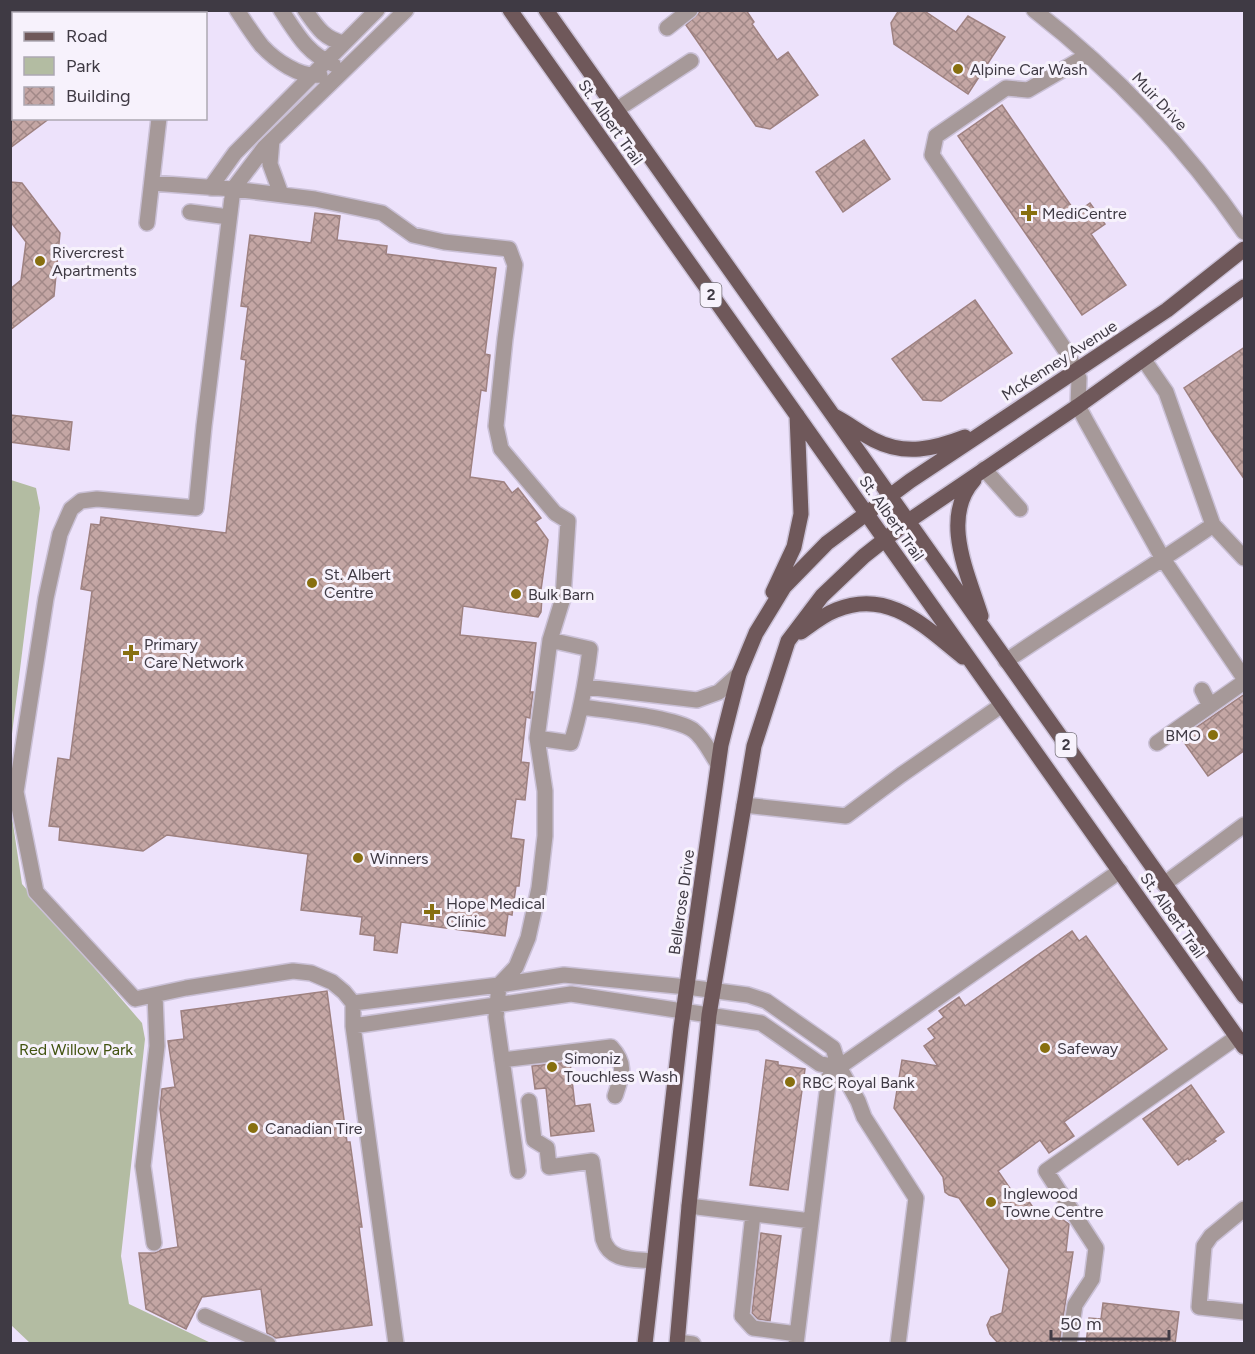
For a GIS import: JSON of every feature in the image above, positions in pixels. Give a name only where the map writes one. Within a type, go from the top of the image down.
[{"type":"main road","name":"St. Albert Trail","points":[[510,10],[1241,1042]]},
{"type":"main road","name":"St. Albert Trail","points":[[550,14],[907,522],[1245,996]]},
{"type":"main road","name":"McKenney Avenue","points":[[867,514],[889,495],[1167,310],[1245,249]]},
{"type":"main road","points":[[677,1343],[709,1015],[754,746],[788,641],[822,596],[864,556],[907,522],[1078,406],[1245,287]]},
{"type":"main road","points":[[832,414],[875,441],[898,449],[929,449],[991,427]]},
{"type":"main road","points":[[756,633],[789,562],[798,531],[801,502],[797,416]]},
{"type":"main road","points":[[984,469],[966,490],[961,500],[957,522],[960,548],[984,628]]},
{"type":"main road","name":"Bellerose Drive","points":[[645,1344],[687,987],[721,745],[740,674],[756,633],[784,587],[827,543],[867,514]]},
{"type":"main road","points":[[788,641],[834,610],[860,604],[874,604],[887,606],[911,617],[976,668]]},
{"type":"street","points":[[237,10],[263,46],[287,66],[312,76],[346,70]]},
{"type":"street","points":[[281,10],[306,47],[315,56],[346,70]]},
{"type":"street","points":[[305,10],[322,34],[344,43]]},
{"type":"street","points":[[210,188],[235,153],[377,10]]},
{"type":"street","points":[[396,1344],[353,1026],[353,1003],[332,982],[310,973],[293,970],[135,999],[36,892],[16,792],[46,598],[60,534],[71,509],[81,501],[97,499],[196,508],[233,189],[272,140],[406,10]]},
{"type":"street","points":[[667,28],[690,10]]},
{"type":"street","name":"Muir Drive","points":[[1034,10],[1117,81],[1198,169],[1245,232]]},
{"type":"street","points":[[1088,55],[1028,90],[1006,88],[936,136],[932,155],[1068,354],[1076,370],[1080,387],[1078,406],[1163,559],[1245,680],[1157,743]]},
{"type":"street","points":[[616,110],[691,61]]},
{"type":"street","points":[[147,223],[159,120]]},
{"type":"street","points":[[272,140],[270,164],[281,194]]},
{"type":"street","points":[[152,183],[281,194],[382,213],[413,235],[444,242],[509,249],[515,265],[496,426],[501,449],[555,513],[568,520],[563,598],[550,640],[537,738],[545,790],[546,836],[528,938],[516,967],[499,985],[496,1017],[518,1171]]},
{"type":"street","points":[[190,212],[229,217]]},
{"type":"street","points":[[1144,360],[1166,392],[1213,525],[1245,558]]},
{"type":"street","points":[[984,469],[1020,509]]},
{"type":"street","points":[[1006,661],[1213,525]]},
{"type":"street","points":[[537,738],[571,743],[586,687],[590,649],[550,640]]},
{"type":"street","points":[[586,687],[697,700],[719,692],[740,674]]},
{"type":"street","points":[[1202,690],[1210,706]]},
{"type":"street","points":[[744,805],[846,816],[1002,705]]},
{"type":"street","points":[[582,707],[674,722],[693,730],[700,736],[718,765]]},
{"type":"street","points":[[1164,884],[1245,825]]},
{"type":"street","points":[[753,1214],[742,1316],[753,1328],[796,1339],[830,1077],[839,1067],[1120,872]]},
{"type":"street","points":[[353,1003],[564,975],[687,987],[748,995],[766,1001],[833,1048],[839,1067],[864,1117],[916,1198],[898,1344]]},
{"type":"street","points":[[353,1026],[571,994],[761,1023],[820,1064],[839,1067]]},
{"type":"street","points":[[154,1244],[143,1166],[157,1046],[155,995]]},
{"type":"street","points":[[1070,1344],[1075,1305],[1092,1279],[1096,1248],[1046,1171],[1241,1042]]},
{"type":"street","points":[[502,1060],[611,1047],[619,1055],[623,1072],[615,1096]]},
{"type":"street","points":[[529,1101],[534,1140],[547,1148],[549,1167],[592,1161],[603,1239],[608,1250],[615,1257],[653,1261]]},
{"type":"street","points":[[689,1206],[811,1221]]},
{"type":"street","points":[[1245,1209],[1210,1236],[1204,1246],[1199,1307],[1245,1312]]},
{"type":"street","points":[[205,1316],[268,1344]]},
{"type":"street","points":[[677,1343],[693,1344]]},
{"type":"green space","points":[[11,480],[36,488],[40,508],[11,742]]},
{"type":"green space","name":"Red Willow Park","points":[[10,804],[22,884],[142,1023],[145,1039],[121,1256],[129,1304],[211,1343],[30,1343],[11,1325]]},
{"type":"building","points":[[702,10],[746,10],[754,22],[752,24],[777,60],[788,52],[818,95],[770,129],[756,126],[686,25]]},
{"type":"building","name":"Alpine Car Wash","points":[[899,10],[923,10],[956,32],[968,16],[1005,37],[968,94],[894,44],[891,23]]},
{"type":"building","points":[[1002,105],[1076,213],[1090,203],[1105,224],[1091,234],[1126,285],[1082,315],[958,136]]},
{"type":"building","points":[[10,118],[12,120],[47,120],[10,148]]},
{"type":"building","points":[[864,140],[890,179],[843,212],[816,172]]},
{"type":"building","name":"Rivercrest Apartments","points":[[10,182],[22,183],[60,233],[54,296],[10,330],[10,289],[21,280],[26,242],[10,221]]},
{"type":"building","name":"St. Albert Centre","points":[[315,213],[340,216],[337,240],[387,246],[386,254],[496,268],[485,354],[490,355],[486,391],[481,390],[470,477],[504,482],[512,493],[518,488],[541,518],[535,522],[548,540],[540,597],[542,597],[541,612],[538,617],[463,606],[460,635],[536,643],[530,692],[533,692],[530,718],[526,717],[521,762],[529,763],[525,800],[516,799],[511,838],[524,840],[519,886],[516,886],[512,915],[508,914],[505,936],[401,922],[397,953],[374,950],[375,936],[360,934],[362,917],[301,910],[308,854],[167,835],[143,851],[59,840],[60,827],[49,826],[58,758],[70,760],[92,591],[81,589],[91,524],[100,525],[101,517],[226,533],[246,360],[241,359],[248,307],[241,306],[250,235],[311,243]]},
{"type":"building","points":[[975,300],[1012,353],[941,401],[923,400],[892,359]]},
{"type":"building","points":[[1245,347],[1245,480],[1184,388]]},
{"type":"building","points":[[10,415],[72,422],[69,450],[10,442]]},
{"type":"building","name":"BMO","points":[[1245,694],[1245,750],[1208,776],[1181,738]]},
{"type":"building","name":"Safeway","points":[[1072,931],[1079,941],[1086,936],[1167,1049],[1064,1122],[1074,1136],[1049,1153],[1040,1140],[998,1171],[1021,1204],[1028,1200],[1034,1209],[1053,1213],[1069,1224],[1066,1252],[1073,1252],[1059,1344],[999,1344],[990,1334],[987,1325],[991,1317],[1002,1313],[1009,1269],[959,1198],[945,1192],[943,1177],[894,1108],[902,1060],[938,1066],[924,1046],[935,1038],[928,1029],[944,1017],[939,1011],[959,997],[965,1006]]},
{"type":"building","points":[[327,991],[347,1142],[350,1142],[362,1227],[359,1227],[372,1325],[276,1338],[267,1333],[261,1289],[202,1297],[186,1329],[146,1309],[139,1253],[155,1253],[178,1247],[160,1109],[162,1089],[175,1087],[168,1041],[184,1039],[181,1011]]},
{"type":"building","points":[[766,1060],[778,1062],[778,1065],[805,1069],[788,1190],[750,1185]]},
{"type":"building","points":[[570,1062],[575,1106],[590,1104],[594,1131],[551,1136],[546,1088],[535,1089],[532,1066]]},
{"type":"building","points":[[1191,1085],[1224,1132],[1214,1139],[1216,1141],[1178,1165],[1143,1119]]},
{"type":"building","points":[[761,1233],[781,1236],[770,1321],[758,1319],[752,1313]]},
{"type":"building","points":[[1103,1303],[1179,1312],[1175,1344],[1086,1344],[1089,1318],[1101,1319]]},
{"type":"place","name":"Alpine Car Wash","points":[[958,69]]},
{"type":"place","name":"MediCentre","points":[[1029,213]]},
{"type":"place","name":"Rivercrest Apartments","points":[[40,261]]},
{"type":"place","name":"St. Albert Centre","points":[[312,583]]},
{"type":"place","name":"Bulk Barn","points":[[516,594]]},
{"type":"place","name":"Primary Care Network","points":[[131,653]]},
{"type":"place","name":"BMO","points":[[1213,735]]},
{"type":"place","name":"Winners","points":[[358,858]]},
{"type":"place","name":"Hope Medical Clinic","points":[[432,912]]},
{"type":"place","name":"Safeway","points":[[1045,1048]]},
{"type":"place","name":"Simoniz Touchless Wash","points":[[552,1067]]},
{"type":"place","name":"RBC Royal Bank","points":[[790,1082]]},
{"type":"place","name":"Canadian Tire","points":[[253,1128]]},
{"type":"place","name":"Inglewood Towne Centre","points":[[991,1202]]}]
